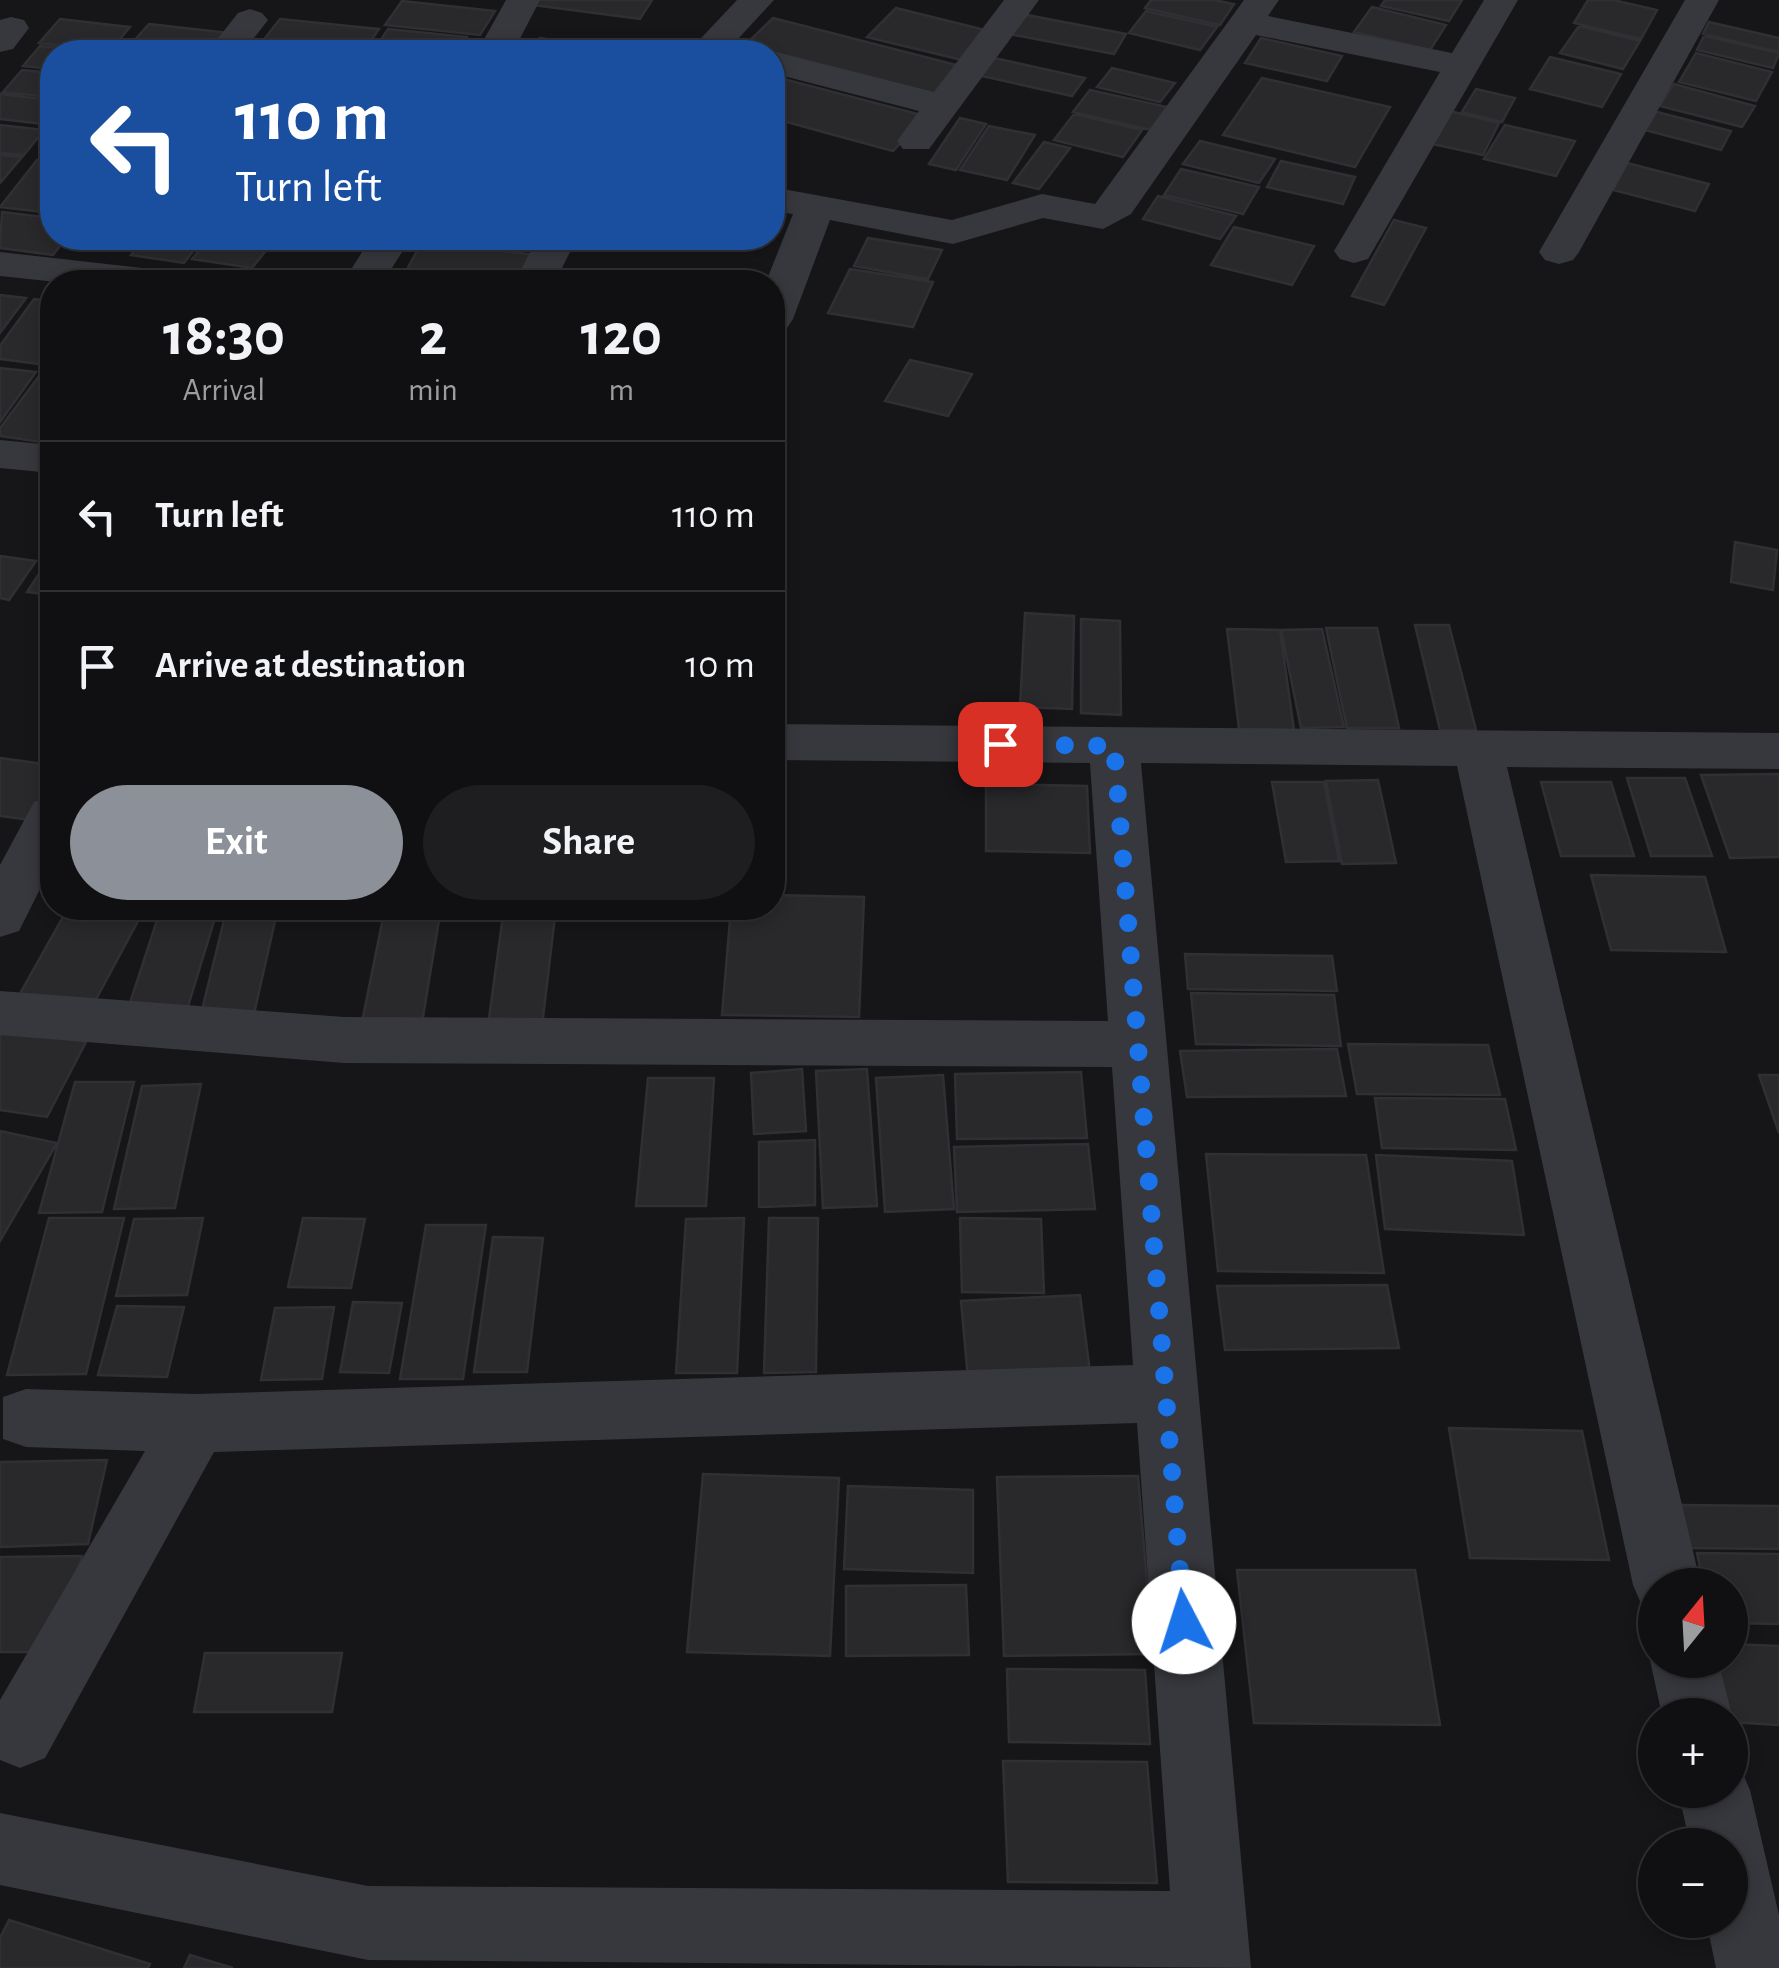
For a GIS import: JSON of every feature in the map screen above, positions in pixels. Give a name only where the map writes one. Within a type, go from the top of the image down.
[{"type":"street","points":[[502,40],[523,0]]},
{"type":"street","points":[[725,40],[757,0]]},
{"type":"street","points":[[916,141],[1022,0]]},
{"type":"street","points":[[1354,251],[1501,0]]},
{"type":"street","points":[[1559,252],[1702,0]]},
{"type":"street","points":[[785,201],[953,232],[1042,206],[1103,217],[1117,206],[1254,11],[1462,66]]},
{"type":"street","points":[[234,40],[250,20]]},
{"type":"street","points":[[785,65],[942,106]]},
{"type":"street","points":[[785,285],[816,206]]},
{"type":"street","points":[[0,264],[44,270]]},
{"type":"street","points":[[0,454],[40,458]]},
{"type":"street","points":[[785,742],[1477,745],[1779,751]]},
{"type":"street","points":[[1477,745],[1663,1568]]},
{"type":"street","points":[[0,1848],[360,1946],[1211,1948],[1114,746]]},
{"type":"street","points":[[0,916],[40,838]]},
{"type":"street","points":[[0,1013],[344,1040],[1138,1044]]},
{"type":"street","points":[[26,1418],[196,1423],[1166,1393]]},
{"type":"street","points":[[7,1740],[196,1423]]},
{"type":"street","points":[[1747,1938],[1754,1968]]},
{"type":"building","points":[[536,0],[652,0],[640,19],[533,5]]},
{"type":"building","points":[[1151,0],[1214,0],[1234,4],[1220,25],[1145,8]]},
{"type":"building","points":[[1385,0],[1462,0],[1449,21],[1381,6]]},
{"type":"building","points":[[1588,0],[1613,0],[1657,10],[1641,39],[1574,23]]},
{"type":"building","points":[[402,1],[495,11],[480,35],[385,25]]},
{"type":"building","points":[[1372,7],[1446,25],[1430,50],[1354,32]]},
{"type":"building","points":[[896,8],[989,31],[962,60],[867,37]]},
{"type":"building","points":[[1146,11],[1217,27],[1200,50],[1129,33]]},
{"type":"building","points":[[1022,14],[1126,34],[1114,54],[1009,34]]},
{"type":"building","points":[[773,18],[964,67],[935,98],[785,59],[785,40],[750,40]]},
{"type":"building","points":[[60,19],[130,27],[119,40],[42,40]]},
{"type":"building","points":[[280,19],[379,29],[371,40],[264,40]]},
{"type":"building","points":[[1709,22],[1779,38],[1779,52],[1703,34]]},
{"type":"building","points":[[149,24],[229,33],[223,40],[135,40]]},
{"type":"building","points":[[1579,26],[1640,41],[1623,69],[1560,53]]},
{"type":"building","points":[[388,29],[467,37],[465,40],[381,40]]},
{"type":"building","points":[[1704,36],[1779,54],[1773,68],[1697,50]]},
{"type":"building","points":[[1261,38],[1342,56],[1327,81],[1245,63]]},
{"type":"building","points":[[40,46],[40,68],[23,66]]},
{"type":"building","points":[[1696,53],[1772,72],[1756,101],[1679,82]]},
{"type":"building","points":[[981,55],[1085,78],[1072,96],[968,73]]},
{"type":"building","points":[[1550,57],[1621,74],[1602,107],[1530,89]]},
{"type":"building","points":[[1112,68],[1175,83],[1160,102],[1097,87]]},
{"type":"building","points":[[22,70],[40,72],[40,96],[3,92]]},
{"type":"building","points":[[1262,78],[1390,107],[1355,167],[1223,135]]},
{"type":"building","points":[[785,79],[925,116],[893,151],[785,122]]},
{"type":"building","points":[[1674,84],[1755,106],[1742,127],[1660,106]]},
{"type":"building","points":[[1476,89],[1515,98],[1502,122],[1462,112]]},
{"type":"building","points":[[1090,90],[1167,107],[1151,130],[1073,112]]},
{"type":"building","points":[[0,94],[40,99],[40,124],[0,119]]},
{"type":"building","points":[[1450,111],[1499,123],[1483,155],[1432,144]]},
{"type":"building","points":[[1657,112],[1731,131],[1721,150],[1645,130]]},
{"type":"building","points":[[1074,114],[1142,130],[1123,157],[1054,140]]},
{"type":"building","points":[[960,118],[986,124],[956,170],[929,164]]},
{"type":"building","points":[[0,125],[40,130],[24,155],[0,153]]},
{"type":"building","points":[[1505,125],[1575,141],[1556,176],[1484,159]]},
{"type":"building","points":[[989,126],[1035,135],[1007,180],[960,170]]},
{"type":"building","points":[[1200,141],[1275,159],[1259,183],[1183,164]]},
{"type":"building","points":[[1044,142],[1070,148],[1039,189],[1013,183]]},
{"type":"building","points":[[0,155],[22,157],[0,183]]},
{"type":"building","points":[[37,160],[40,160],[40,212],[0,207]]},
{"type":"building","points":[[1281,161],[1355,177],[1343,204],[1267,187]]},
{"type":"building","points":[[1627,163],[1709,184],[1695,211],[1613,190]]},
{"type":"building","points":[[1181,169],[1259,187],[1243,214],[1164,195]]},
{"type":"building","points":[[1158,196],[1236,216],[1220,239],[1143,219]]},
{"type":"building","points":[[2,212],[40,217],[40,250],[57,250],[53,255],[0,248]]},
{"type":"building","points":[[1394,220],[1426,228],[1384,305],[1352,296]]},
{"type":"building","points":[[1234,227],[1314,246],[1292,285],[1211,265]]},
{"type":"building","points":[[868,238],[942,250],[928,279],[854,266]]},
{"type":"building","points":[[135,250],[194,250],[184,263],[131,255]]},
{"type":"building","points":[[200,250],[266,250],[252,268],[192,259]]},
{"type":"building","points":[[418,250],[493,250],[537,255],[529,270],[407,270]]},
{"type":"building","points":[[850,269],[933,282],[913,327],[828,313]]},
{"type":"building","points":[[0,295],[26,298],[0,333]]},
{"type":"building","points":[[34,299],[40,300],[40,364],[0,359],[0,346]]},
{"type":"building","points":[[910,360],[972,374],[948,416],[885,401]]},
{"type":"building","points":[[0,368],[36,372],[0,422]]},
{"type":"building","points":[[40,375],[40,442],[0,436],[0,428]]},
{"type":"building","points":[[1735,542],[1777,550],[1773,590],[1731,582]]},
{"type":"building","points":[[0,556],[36,561],[9,600],[0,598]]},
{"type":"building","points":[[40,572],[40,594],[27,592]]},
{"type":"building","points":[[1025,613],[1074,616],[1072,709],[1020,707]]},
{"type":"building","points":[[1081,619],[1120,621],[1121,715],[1081,713]]},
{"type":"building","points":[[1415,625],[1449,625],[1476,730],[1440,730]]},
{"type":"building","points":[[1326,628],[1377,628],[1399,728],[1347,728]]},
{"type":"building","points":[[1227,629],[1280,630],[1294,730],[1239,729]]},
{"type":"building","points":[[1322,629],[1344,727],[1301,728],[1281,630]]},
{"type":"building","points":[[0,758],[40,763],[38,821],[0,816]]},
{"type":"building","points":[[1779,774],[1779,857],[1730,858],[1701,775]]},
{"type":"building","points":[[1627,778],[1685,778],[1712,856],[1651,856]]},
{"type":"building","points":[[1378,780],[1396,863],[1342,864],[1326,781]]},
{"type":"building","points":[[1272,782],[1324,782],[1339,861],[1286,862]]},
{"type":"building","points":[[1541,782],[1611,782],[1634,856],[1561,856]]},
{"type":"building","points":[[986,784],[1087,786],[1090,853],[986,851]]},
{"type":"building","points":[[1591,875],[1705,877],[1726,952],[1611,950]]},
{"type":"building","points":[[785,895],[864,897],[859,1017],[722,1015],[730,920],[785,920]]},
{"type":"building","points":[[61,920],[139,920],[86,1018],[13,1006]]},
{"type":"building","points":[[157,920],[214,920],[186,1013],[127,1012]]},
{"type":"building","points":[[224,920],[275,920],[253,1018],[200,1018]]},
{"type":"building","points":[[383,920],[439,920],[422,1023],[362,1022]]},
{"type":"building","points":[[502,920],[555,920],[542,1026],[488,1026]]},
{"type":"building","points":[[1185,954],[1332,956],[1337,991],[1188,989]]},
{"type":"building","points":[[1191,993],[1334,995],[1341,1046],[1196,1044]]},
{"type":"building","points":[[0,1028],[86,1042],[47,1117],[0,1110]]},
{"type":"building","points":[[1348,1044],[1488,1045],[1500,1095],[1357,1094]]},
{"type":"building","points":[[1337,1049],[1346,1096],[1187,1097],[1180,1051]]},
{"type":"building","points":[[802,1069],[806,1131],[754,1134],[751,1073]]},
{"type":"building","points":[[867,1069],[877,1206],[823,1208],[816,1071]]},
{"type":"building","points":[[1081,1072],[1087,1138],[957,1139],[955,1074]]},
{"type":"building","points":[[943,1075],[954,1209],[885,1212],[876,1078]]},
{"type":"building","points":[[1759,1075],[1779,1075],[1779,1133]]},
{"type":"building","points":[[648,1078],[714,1078],[706,1206],[636,1206]]},
{"type":"building","points":[[75,1082],[134,1082],[102,1212],[39,1213]]},
{"type":"building","points":[[201,1084],[175,1208],[114,1209],[142,1086]]},
{"type":"building","points":[[1375,1098],[1505,1099],[1516,1150],[1382,1148]]},
{"type":"building","points":[[0,1131],[57,1143],[0,1241]]},
{"type":"building","points":[[815,1140],[815,1205],[759,1207],[759,1142]]},
{"type":"building","points":[[1088,1144],[1095,1209],[957,1212],[954,1147]]},
{"type":"building","points":[[1206,1154],[1366,1155],[1384,1273],[1218,1271]]},
{"type":"building","points":[[1376,1155],[1512,1161],[1524,1235],[1385,1229]]},
{"type":"building","points":[[49,1218],[124,1218],[86,1374],[7,1375]]},
{"type":"building","points":[[203,1218],[187,1295],[116,1296],[134,1219]]},
{"type":"building","points":[[303,1218],[365,1219],[351,1288],[288,1287]]},
{"type":"building","points":[[744,1218],[737,1373],[676,1373],[686,1219]]},
{"type":"building","points":[[769,1218],[818,1218],[816,1372],[764,1373]]},
{"type":"building","points":[[960,1218],[1041,1219],[1044,1293],[962,1292]]},
{"type":"building","points":[[426,1225],[486,1225],[463,1379],[400,1379]]},
{"type":"building","points":[[493,1237],[543,1238],[527,1372],[474,1372]]},
{"type":"building","points":[[1387,1285],[1399,1348],[1225,1350],[1217,1286]]},
{"type":"building","points":[[1080,1295],[1090,1372],[968,1379],[961,1301]]},
{"type":"building","points":[[353,1302],[402,1303],[389,1373],[340,1372]]},
{"type":"building","points":[[117,1306],[184,1307],[167,1377],[98,1375]]},
{"type":"building","points":[[334,1307],[322,1379],[261,1380],[275,1308]]},
{"type":"building","points":[[1449,1428],[1582,1431],[1609,1560],[1470,1558]]},
{"type":"building","points":[[107,1460],[88,1544],[0,1547],[0,1462]]},
{"type":"building","points":[[703,1474],[839,1478],[830,1656],[687,1652]]},
{"type":"building","points":[[1138,1476],[1153,1654],[1004,1656],[997,1477]]},
{"type":"building","points":[[848,1486],[973,1490],[973,1573],[844,1569]]},
{"type":"building","points":[[1679,1505],[1779,1506],[1779,1549],[1689,1548]]},
{"type":"building","points":[[1697,1553],[1779,1554],[1779,1624],[1748,1623],[1748,1568],[1700,1568]]},
{"type":"building","points":[[82,1556],[58,1652],[0,1652],[0,1557]]},
{"type":"building","points":[[1237,1570],[1415,1570],[1440,1725],[1254,1723]]},
{"type":"building","points":[[966,1585],[969,1655],[846,1656],[846,1586]]},
{"type":"building","points":[[1748,1645],[1779,1646],[1779,1725],[1748,1723],[1748,1698],[1724,1698],[1719,1678],[1748,1678]]},
{"type":"building","points":[[205,1653],[342,1653],[332,1712],[194,1712]]},
{"type":"building","points":[[1007,1669],[1145,1670],[1150,1744],[1009,1742]]},
{"type":"building","points":[[1003,1761],[1147,1762],[1157,1883],[1008,1882]]},
{"type":"building","points":[[9,1920],[150,1964],[148,1968],[0,1968],[0,1938]]},
{"type":"building","points":[[190,1955],[233,1968],[184,1968]]},
{"type":"route","points":[[1000,744],[1114,746],[1184,1622]]}]
